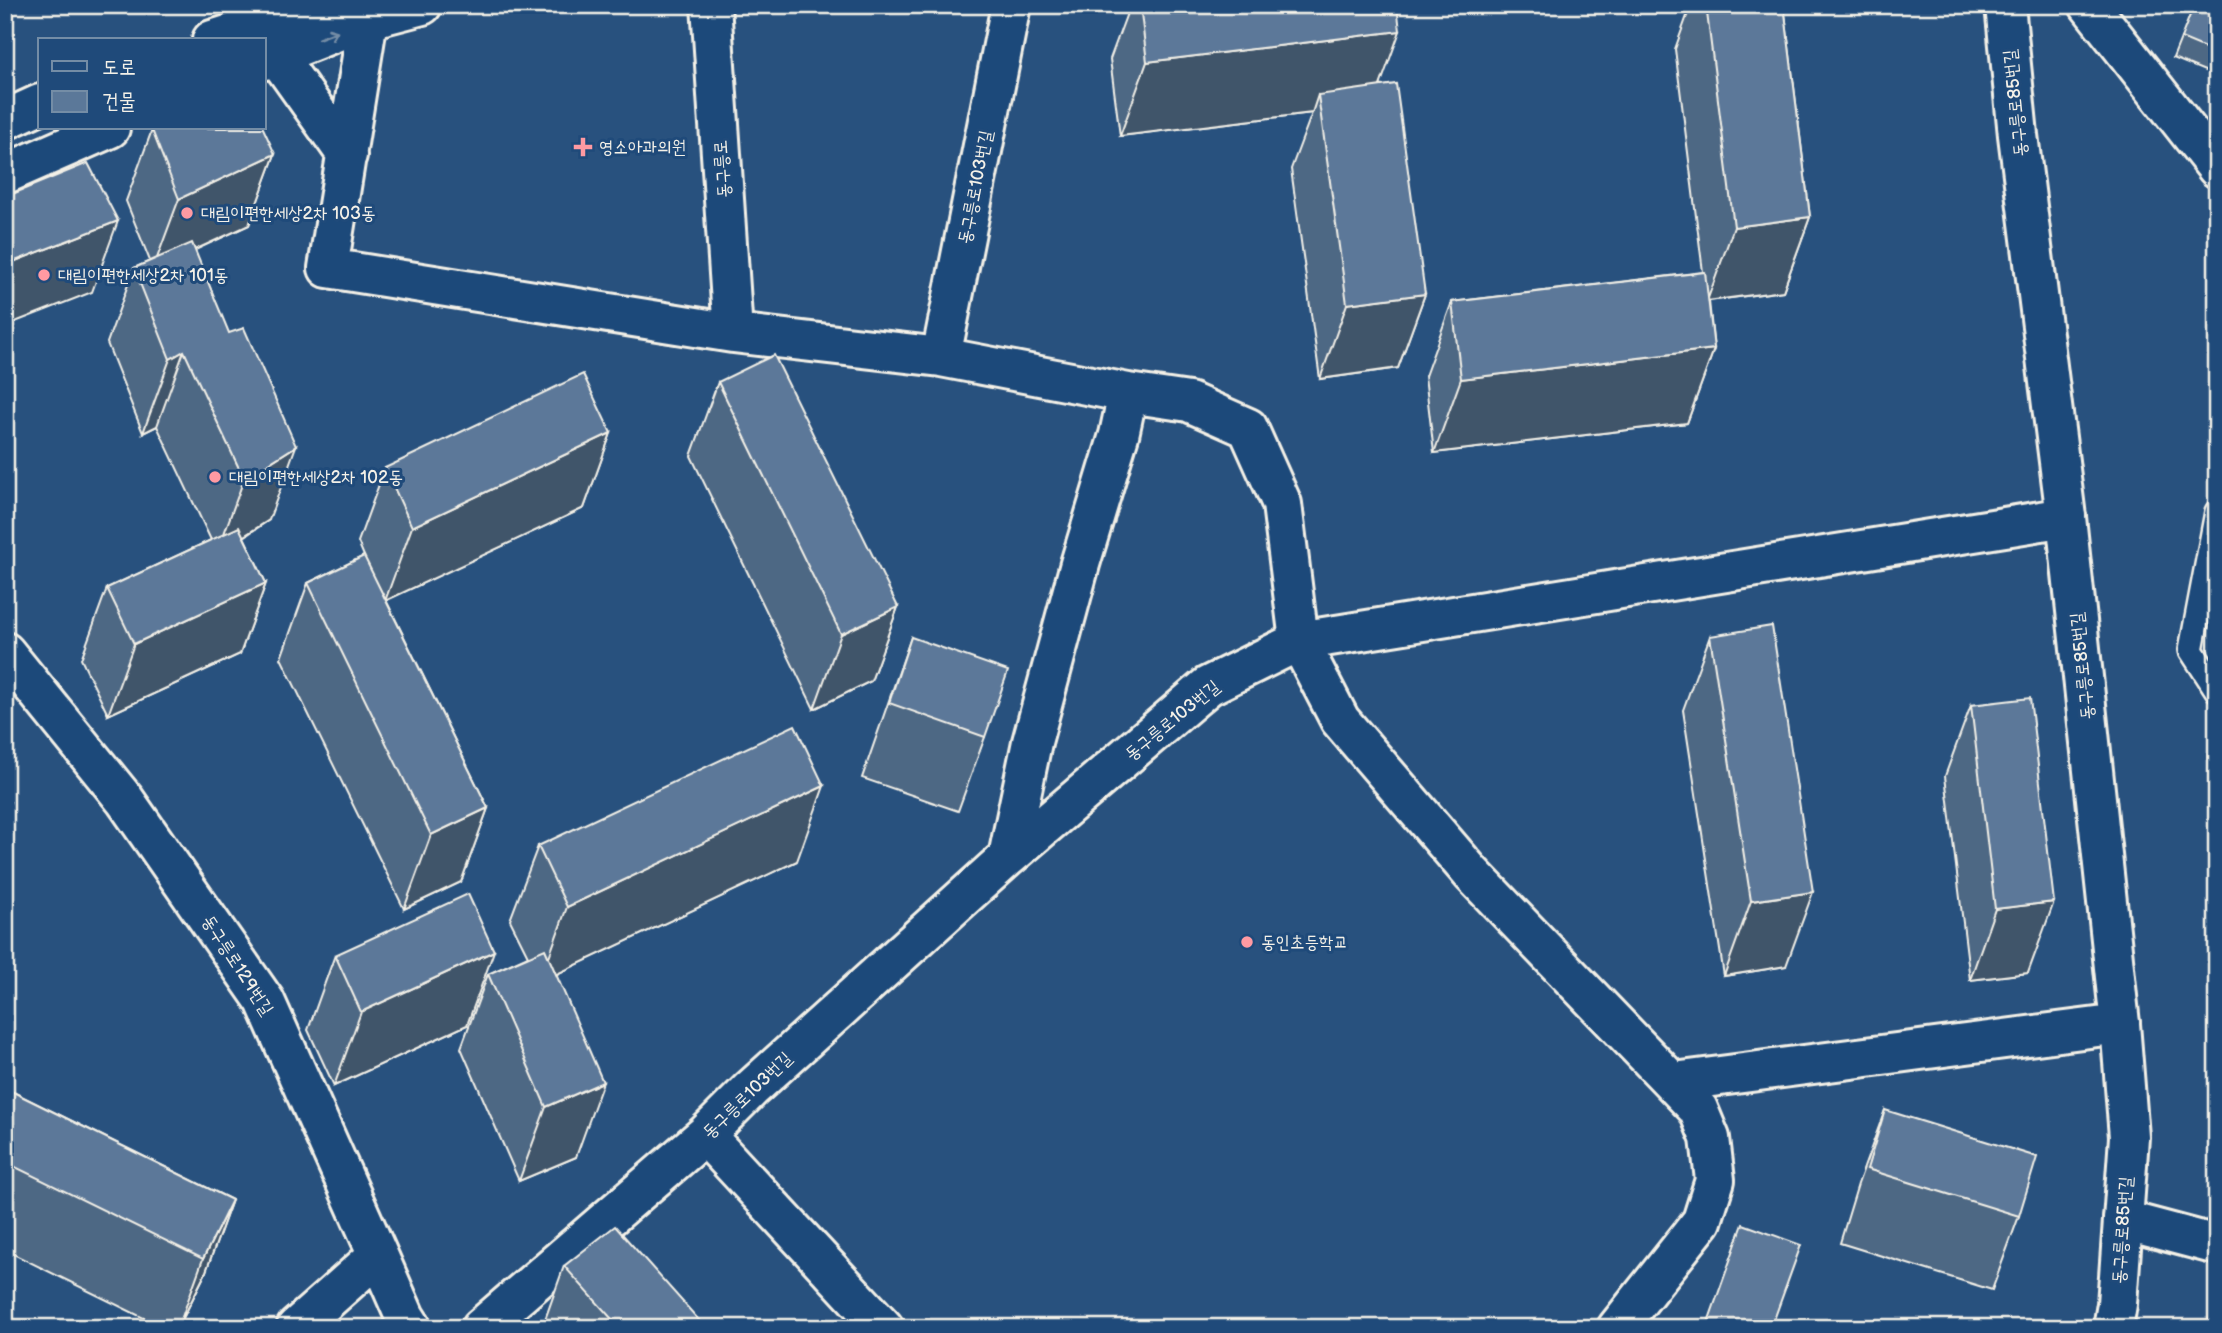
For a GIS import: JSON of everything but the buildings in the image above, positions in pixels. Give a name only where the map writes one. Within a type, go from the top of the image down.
[{"type":"street","points":[[218,38],[322,5]]},
{"type":"street","name":"동구릉로","points":[[710,5],[733,333]]},
{"type":"street","name":"동구릉로103번길","points":[[941,357],[1011,5]]},
{"type":"street","name":"동구릉로85번길","points":[[2005,5],[2018,135],[2066,517],[2120,1024],[2129,1137],[2118,1304],[2113,1328]]},
{"type":"street","points":[[2089,5],[2217,168]]},
{"type":"street","points":[[347,155],[270,57],[393,11]]},
{"type":"street","points":[[393,11],[347,155],[328,268],[733,333],[941,357],[1189,402],[1248,428],[1282,504],[1298,640],[1340,720],[1472,874],[1698,1109],[1710,1139],[1715,1180],[1702,1221],[1617,1328]]},
{"type":"street","points":[[5,120],[38,105]]},
{"type":"street","points":[[5,174],[105,130]]},
{"type":"street","points":[[1008,857],[1032,742],[1080,564],[1119,435],[1128,393]]},
{"type":"street","name":"동구릉로103번길","points":[[481,1328],[705,1135],[751,1089],[1008,857],[1208,686],[1298,640],[2066,517]]},
{"type":"street","name":"동구릉로129번길","points":[[5,652],[125,800],[265,1000],[378,1255]]},
{"type":"street","points":[[1674,1083],[2120,1024]]},
{"type":"street","points":[[705,1135],[884,1328]]},
{"type":"street","points":[[2123,1220],[2217,1245]]},
{"type":"street","points":[[296,1328],[378,1255],[412,1328]]},
{"type":"lane","points":[[2217,512],[2191,650],[2217,690]]},
{"type":"place","name":"영소아과의원","points":[[583,147]]},
{"type":"place","name":"대림이편한세상2차 103동","points":[[187,213]]},
{"type":"place","name":"대림이편한세상2차 101동","points":[[44,275]]},
{"type":"place","name":"대림이편한세상2차 102동","points":[[215,477]]},
{"type":"place","name":"동인초등학교","points":[[1247,942]]}]
